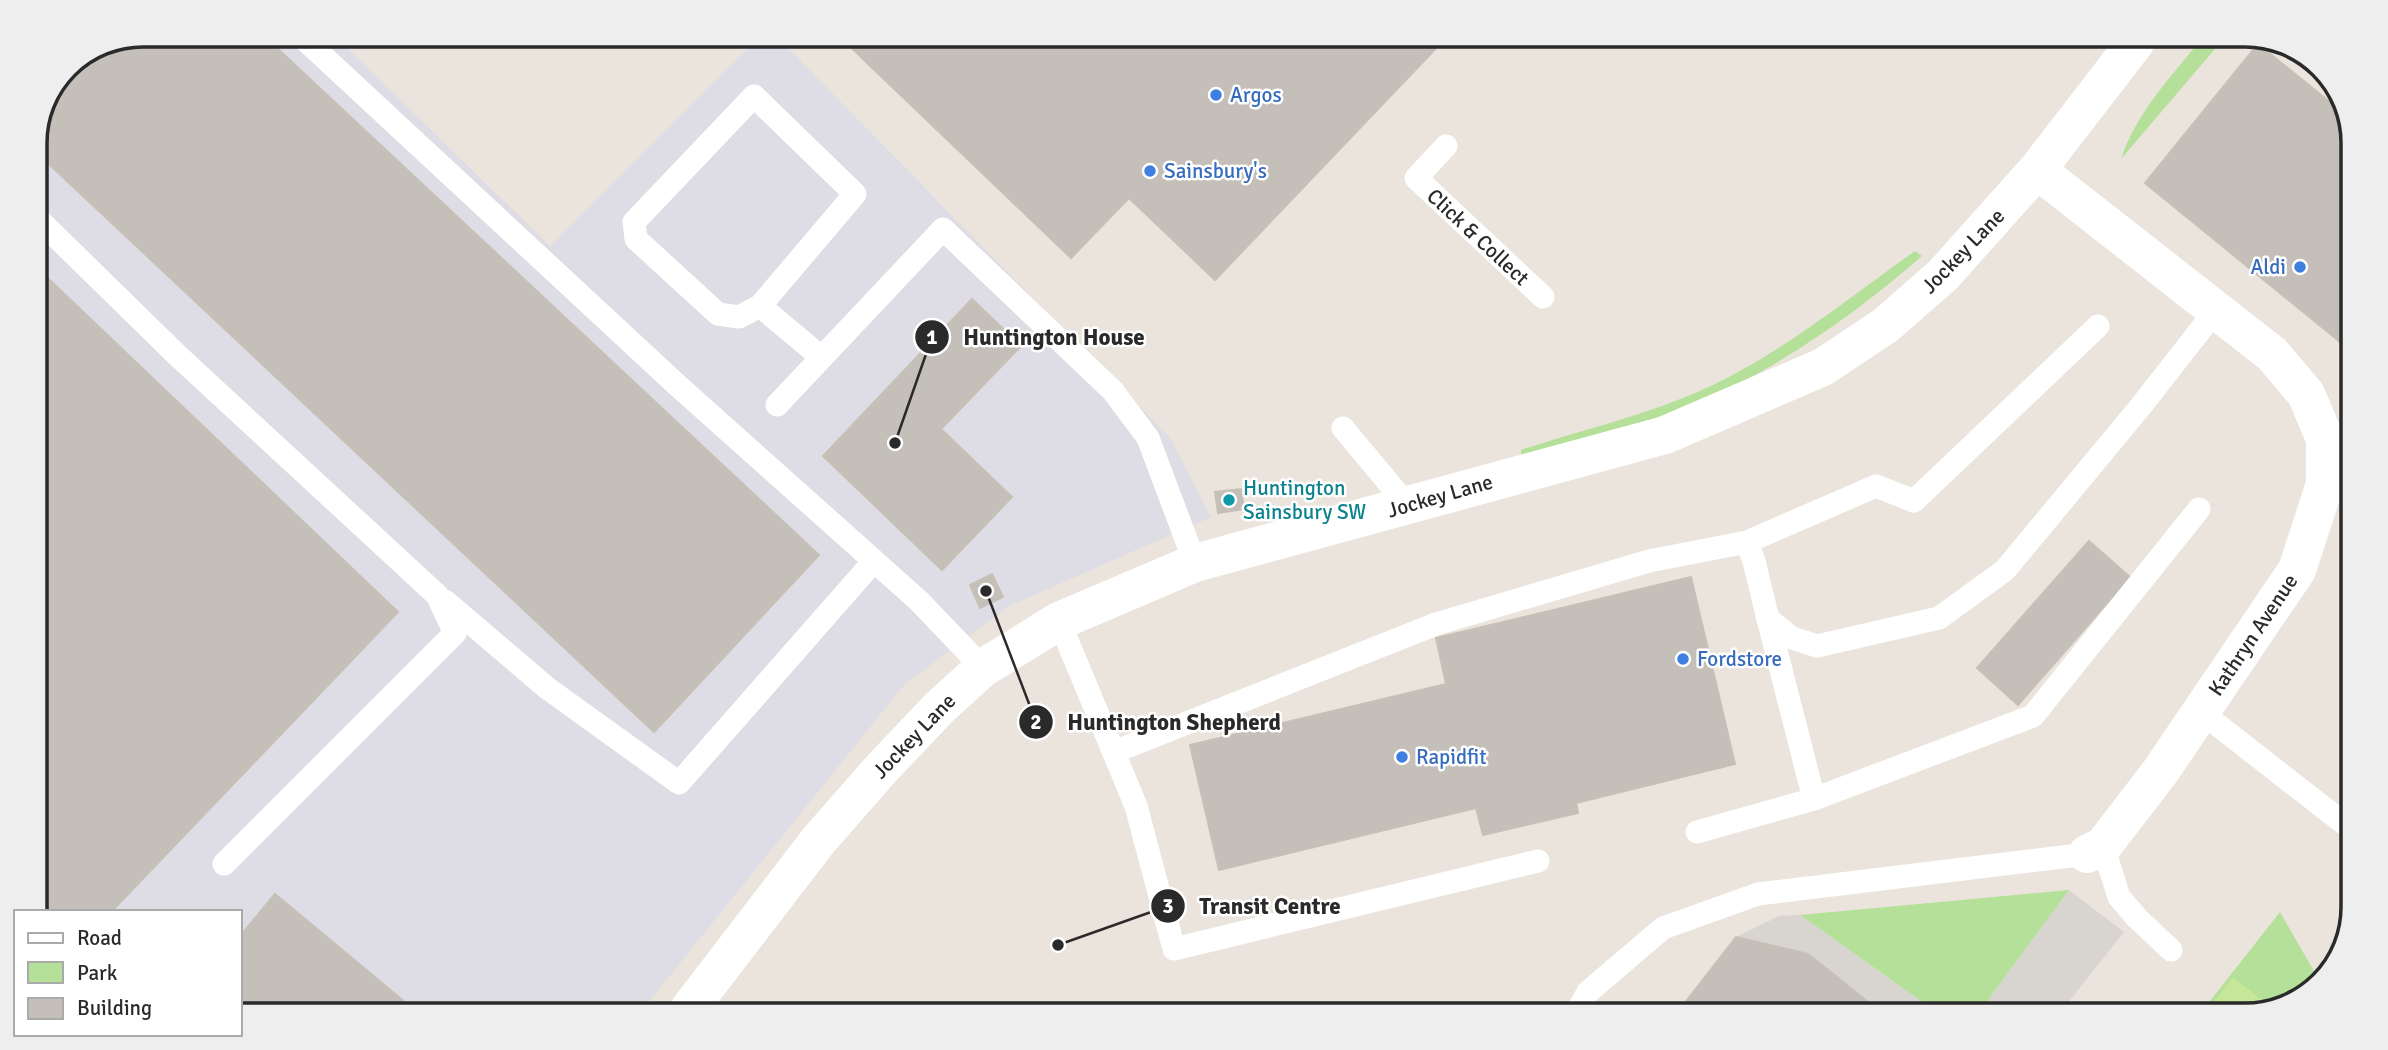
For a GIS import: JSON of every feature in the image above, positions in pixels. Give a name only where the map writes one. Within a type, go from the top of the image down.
[{"type":"street","name":"Jockey Lane","points":[[694,1003],[818,841],[940,707],[983,668],[1059,621],[1195,563],[1665,435],[1823,367],[1886,325],[1943,275],[2037,170],[2132,47]]},
{"type":"street","name":"Kathryn Avenue","points":[[2037,170],[2272,354],[2306,394],[2337,440],[2297,570],[2160,772],[2095,850]]},
{"type":"lane","points":[[313,47],[676,384],[919,601],[983,668]]},
{"type":"lane","points":[[754,96],[855,194],[760,306],[739,317],[718,314],[636,239],[634,222],[754,96]]},
{"type":"lane","name":"Click & Collect","points":[[1446,146],[1416,178],[1543,297]]},
{"type":"lane","points":[[47,228],[177,355],[438,595],[547,688],[679,783],[874,561]]},
{"type":"lane","points":[[777,405],[943,229],[1113,391],[1149,438],[1195,563]]},
{"type":"lane","points":[[760,306],[821,357]]},
{"type":"lane","points":[[1768,620],[1792,638],[1817,646],[1939,618],[2005,570],[2141,406],[2216,310]]},
{"type":"lane","points":[[1114,752],[1436,624],[1649,561],[1747,542],[1876,486],[1914,501],[2098,326]]},
{"type":"lane","points":[[1343,428],[1408,506]]},
{"type":"lane","points":[[1698,832],[1814,799],[2033,716],[2199,509]]},
{"type":"lane","points":[[1747,542],[1814,799]]},
{"type":"lane","points":[[224,864],[455,633],[438,595]]},
{"type":"lane","points":[[1059,621],[1136,806],[1174,949],[1538,861]]},
{"type":"lane","points":[[2201,712],[2341,821]]},
{"type":"lane","points":[[1582,1003],[1588,992],[1663,928],[1758,894],[2095,850],[2119,897],[2171,950]]},
{"type":"shaded area","points":[[346,47],[550,246],[749,47],[787,47],[1170,438],[1211,517],[1009,606],[904,685],[648,1003],[242,1003],[242,910],[47,910],[47,137],[57,101],[67,85],[95,60],[130,48]]},
{"type":"shaded area","points":[[2069,890],[2124,932],[2068,1003],[1986,1003]]},
{"type":"shaded area","points":[[1800,915],[1924,1003],[1869,1003],[1808,954],[1736,937],[1779,916]]},
{"type":"green space","points":[[2195,47],[2217,47],[2121,159],[2135,127]]},
{"type":"green space","points":[[1915,251],[1922,256],[1863,304],[1801,348],[1735,386],[1648,422],[1522,458],[1521,450],[1649,410],[1723,380],[1798,335]]},
{"type":"green space","points":[[2069,890],[1986,1003],[1924,1003],[1800,915]]},
{"type":"green space","points":[[2280,912],[2314,972],[2298,987],[2276,998],[2245,1003],[2208,1003]]},
{"type":"green space","points":[[2233,977],[2263,1001],[2245,1003],[2213,1003]]},
{"type":"building","points":[[276,47],[819,555],[654,732],[47,162],[47,137],[57,101],[80,71],[112,52],[130,48]]},
{"type":"building","name":"Sainsbury's","points":[[850,47],[1437,47],[1215,280],[1129,198],[1071,258]]},
{"type":"building","name":"Aldi","points":[[2255,48],[2264,49],[2332,104],[2341,137],[2341,343],[2145,183]]},
{"type":"building","points":[[47,277],[398,612],[113,910],[47,910]]},
{"type":"building","points":[[972,299],[1021,346],[941,429],[1012,497],[942,570],[823,456]]},
{"type":"building","name":"Huntington Sainsbury SW","points":[[1241,489],[1244,509],[1218,513],[1215,492]]},
{"type":"building","points":[[2089,541],[2130,577],[2018,705],[1977,668]]},
{"type":"building","points":[[992,574],[1003,597],[980,608],[970,585]]},
{"type":"building","points":[[1691,577],[1735,764],[1576,803],[1578,813],[1483,835],[1476,808],[1219,870],[1190,745],[1446,684],[1436,638]]},
{"type":"building","points":[[275,894],[406,1003],[242,1003],[242,934]]},
{"type":"building","points":[[1736,937],[1808,954],[1869,1003],[1685,1003]]},
{"type":"place","name":"Argos","points":[[1216,95]]},
{"type":"place","name":"Sainsbury's","points":[[1150,171]]},
{"type":"place","name":"Aldi","points":[[2300,267]]},
{"type":"place","name":"Huntington House","points":[[895,443]]},
{"type":"place","name":"Huntington Sainsbury SW","points":[[1229,500]]},
{"type":"place","name":"Huntington Shepherd","points":[[986,591]]},
{"type":"place","name":"Fordstore","points":[[1683,659]]},
{"type":"place","name":"Rapidfit","points":[[1402,757]]},
{"type":"place","name":"Transit Centre","points":[[1058,945]]}]
